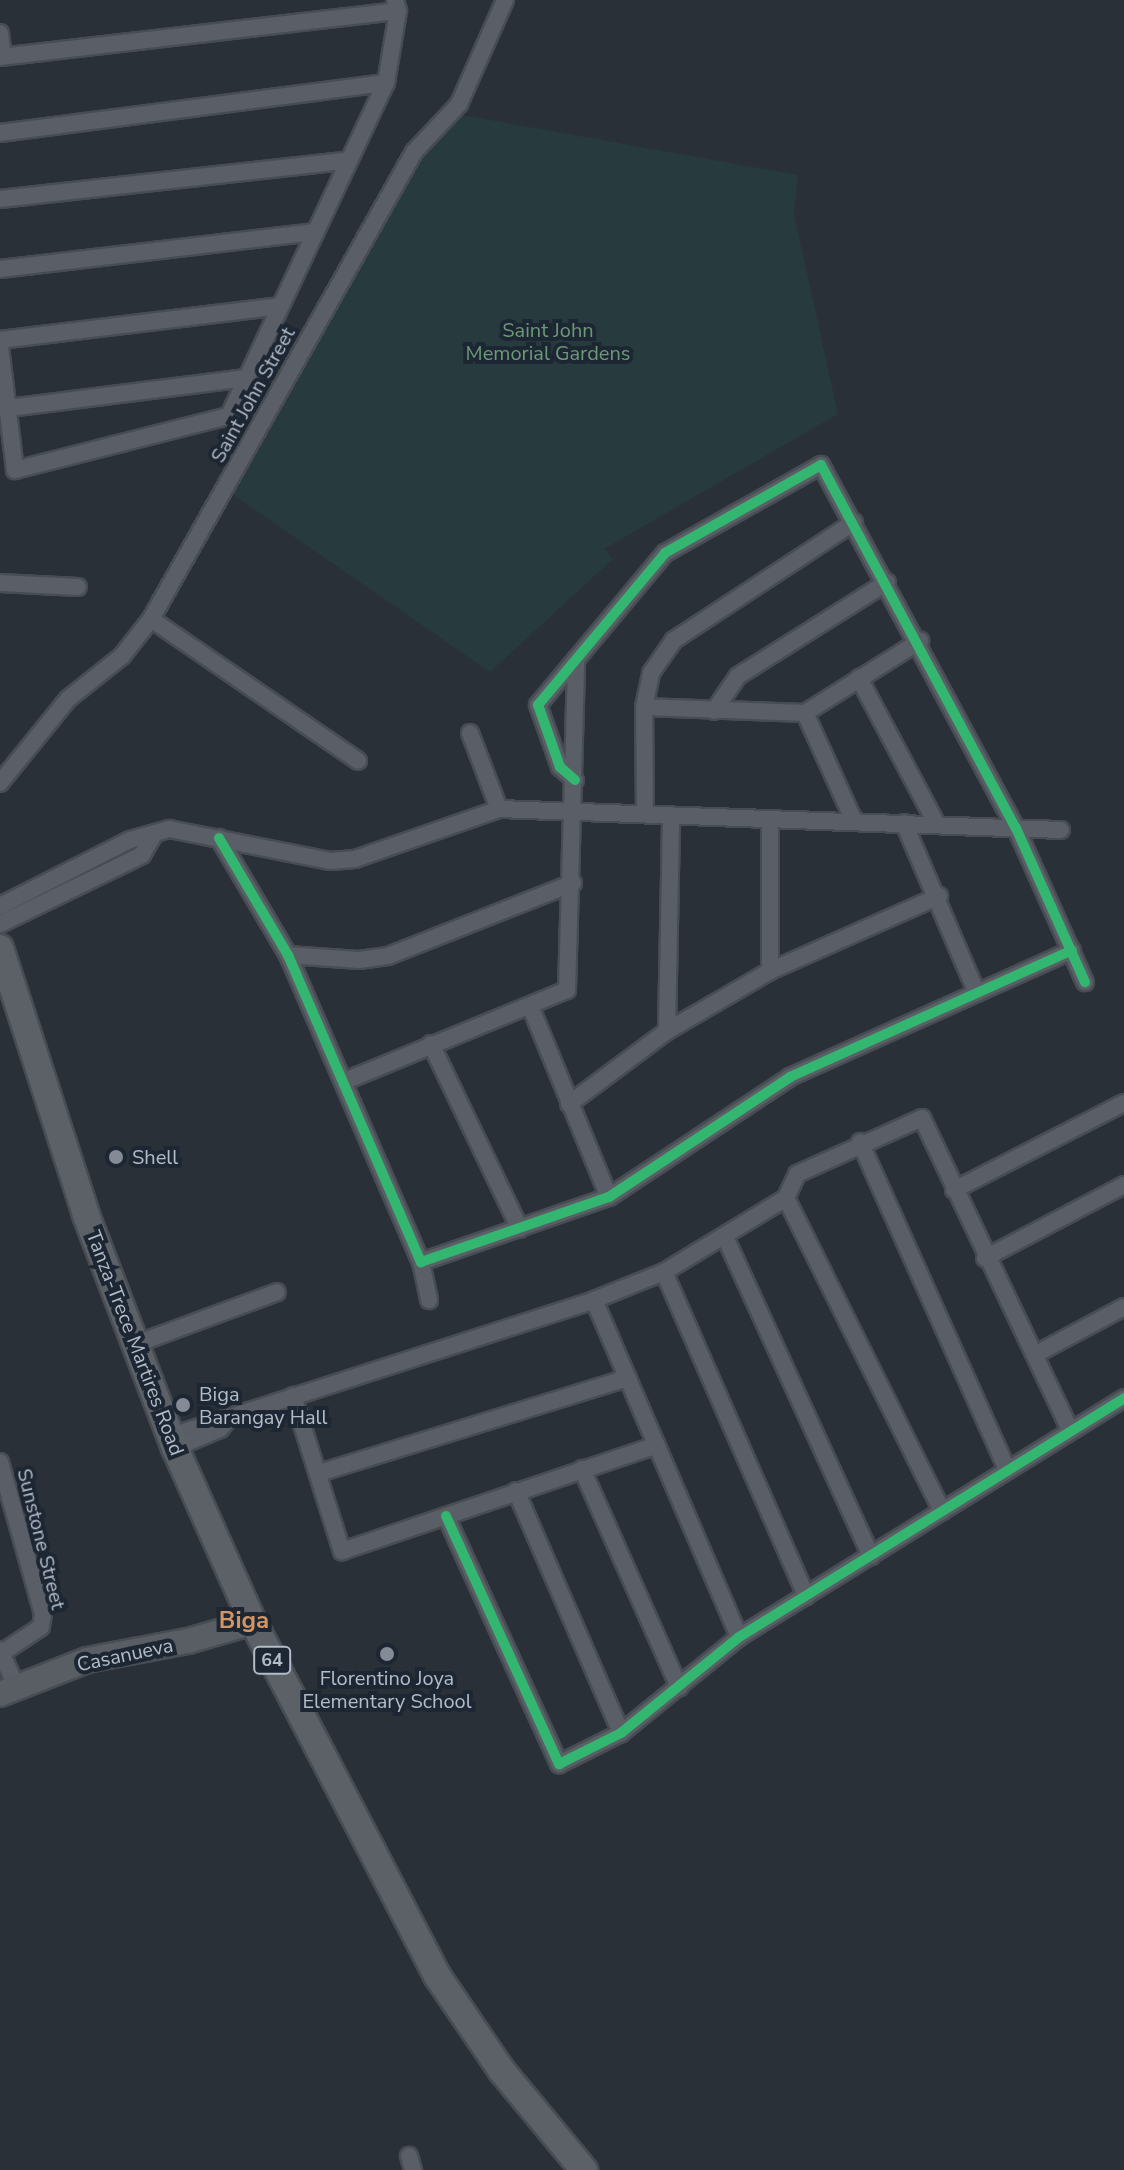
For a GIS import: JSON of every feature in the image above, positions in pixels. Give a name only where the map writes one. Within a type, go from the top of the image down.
[{"type":"main road","name":"Tanza-Trece Martires Road","points":[[0,948],[86,1215],[173,1442],[253,1622],[438,1977],[502,2071],[584,2170]]},
{"type":"street","name":"Saint John Street","points":[[0,783],[68,699],[122,656],[151,619],[414,152],[459,104],[505,0]]},
{"type":"street","points":[[0,33],[2,57],[396,5],[386,83],[346,161],[229,416],[15,470],[0,347]]},
{"type":"street","points":[[0,133],[386,83]]},
{"type":"street","points":[[0,199],[346,161]]},
{"type":"street","points":[[0,269],[316,232]]},
{"type":"street","points":[[0,340],[279,306]]},
{"type":"street","points":[[9,408],[246,378]]},
{"type":"street","points":[[575,780],[560,767],[538,705],[665,553],[821,465],[920,641],[1016,828],[1085,982]]},
{"type":"street","points":[[645,814],[644,707],[651,673],[674,640],[854,522]]},
{"type":"street","points":[[714,711],[738,676],[887,582]]},
{"type":"street","points":[[0,583],[78,587]]},
{"type":"street","points":[[151,619],[358,761]]},
{"type":"street","points":[[644,707],[805,713],[920,641]]},
{"type":"street","points":[[345,1081],[431,1044],[531,1008],[567,990],[575,810],[576,659]]},
{"type":"street","points":[[859,678],[937,825]]},
{"type":"street","points":[[805,713],[854,821]]},
{"type":"street","points":[[470,733],[499,809]]},
{"type":"street","points":[[0,906],[130,840],[169,829],[219,838],[268,852],[344,861],[499,809],[1061,830]]},
{"type":"street","points":[[667,1031],[671,815]]},
{"type":"street","points":[[770,819],[770,971]]},
{"type":"street","points":[[904,823],[939,896],[977,993]]},
{"type":"street","points":[[0,924],[142,855],[153,836]]},
{"type":"street","points":[[219,838],[288,955],[421,1262],[429,1300]]},
{"type":"street","points":[[288,955],[359,960],[388,956],[573,883]]},
{"type":"street","points":[[569,1104],[667,1031],[770,971],[939,896]]},
{"type":"street","points":[[421,1262],[609,1197],[790,1077],[1072,950]]},
{"type":"street","points":[[531,1008],[609,1197]]},
{"type":"street","points":[[431,1044],[520,1229]]},
{"type":"street","points":[[954,1190],[1124,1103]]},
{"type":"street","points":[[173,1442],[220,1429],[230,1417],[594,1300],[664,1272],[786,1198],[797,1174],[860,1142],[922,1118],[985,1258],[1036,1354],[1069,1428]]},
{"type":"street","points":[[860,1142],[1007,1469]]},
{"type":"street","points":[[985,1258],[1124,1185]]},
{"type":"street","points":[[786,1198],[942,1511]]},
{"type":"street","points":[[725,1237],[871,1556]]},
{"type":"street","points":[[664,1272],[806,1596]]},
{"type":"street","points":[[136,1344],[277,1292]]},
{"type":"street","points":[[594,1300],[739,1637]]},
{"type":"street","points":[[1036,1354],[1124,1307]]},
{"type":"street","points":[[319,1473],[628,1378]]},
{"type":"street","points":[[293,1396],[342,1551],[657,1445]]},
{"type":"street","points":[[446,1516],[559,1764],[621,1733],[739,1637],[1069,1428],[1124,1398]]},
{"type":"street","name":"Sunstone Street","points":[[0,1462],[6,1511],[43,1614],[41,1627],[0,1652]]},
{"type":"street","points":[[582,1469],[679,1687]]},
{"type":"street","points":[[516,1491],[621,1733]]},
{"type":"street","name":"Casanueva","points":[[8,1690],[87,1660],[188,1641],[253,1622]]},
{"type":"street","points":[[0,1652],[8,1690]]},
{"type":"green space","name":"Saint John Memorial Gardens","points":[[462,115],[798,175],[794,214],[838,414],[604,549],[613,559],[490,672],[228,491],[413,158]]},
{"type":"cycle path","points":[[575,780],[560,767],[538,705],[665,553],[821,465],[1016,828],[1085,982]]},
{"type":"cycle path","points":[[219,838],[288,955],[421,1262],[609,1197],[790,1077],[1072,950]]},
{"type":"cycle path","points":[[446,1516],[559,1764],[621,1733],[739,1637],[1124,1398]]},
{"type":"place","name":"Shell","points":[[116,1157]]},
{"type":"place","name":"Biga Barangay Hall","points":[[183,1405]]},
{"type":"place","name":"Florentino Joya Elementary School","points":[[387,1654]]},
{"type":"district","name":"Biga","points":[[244,1621]]}]
